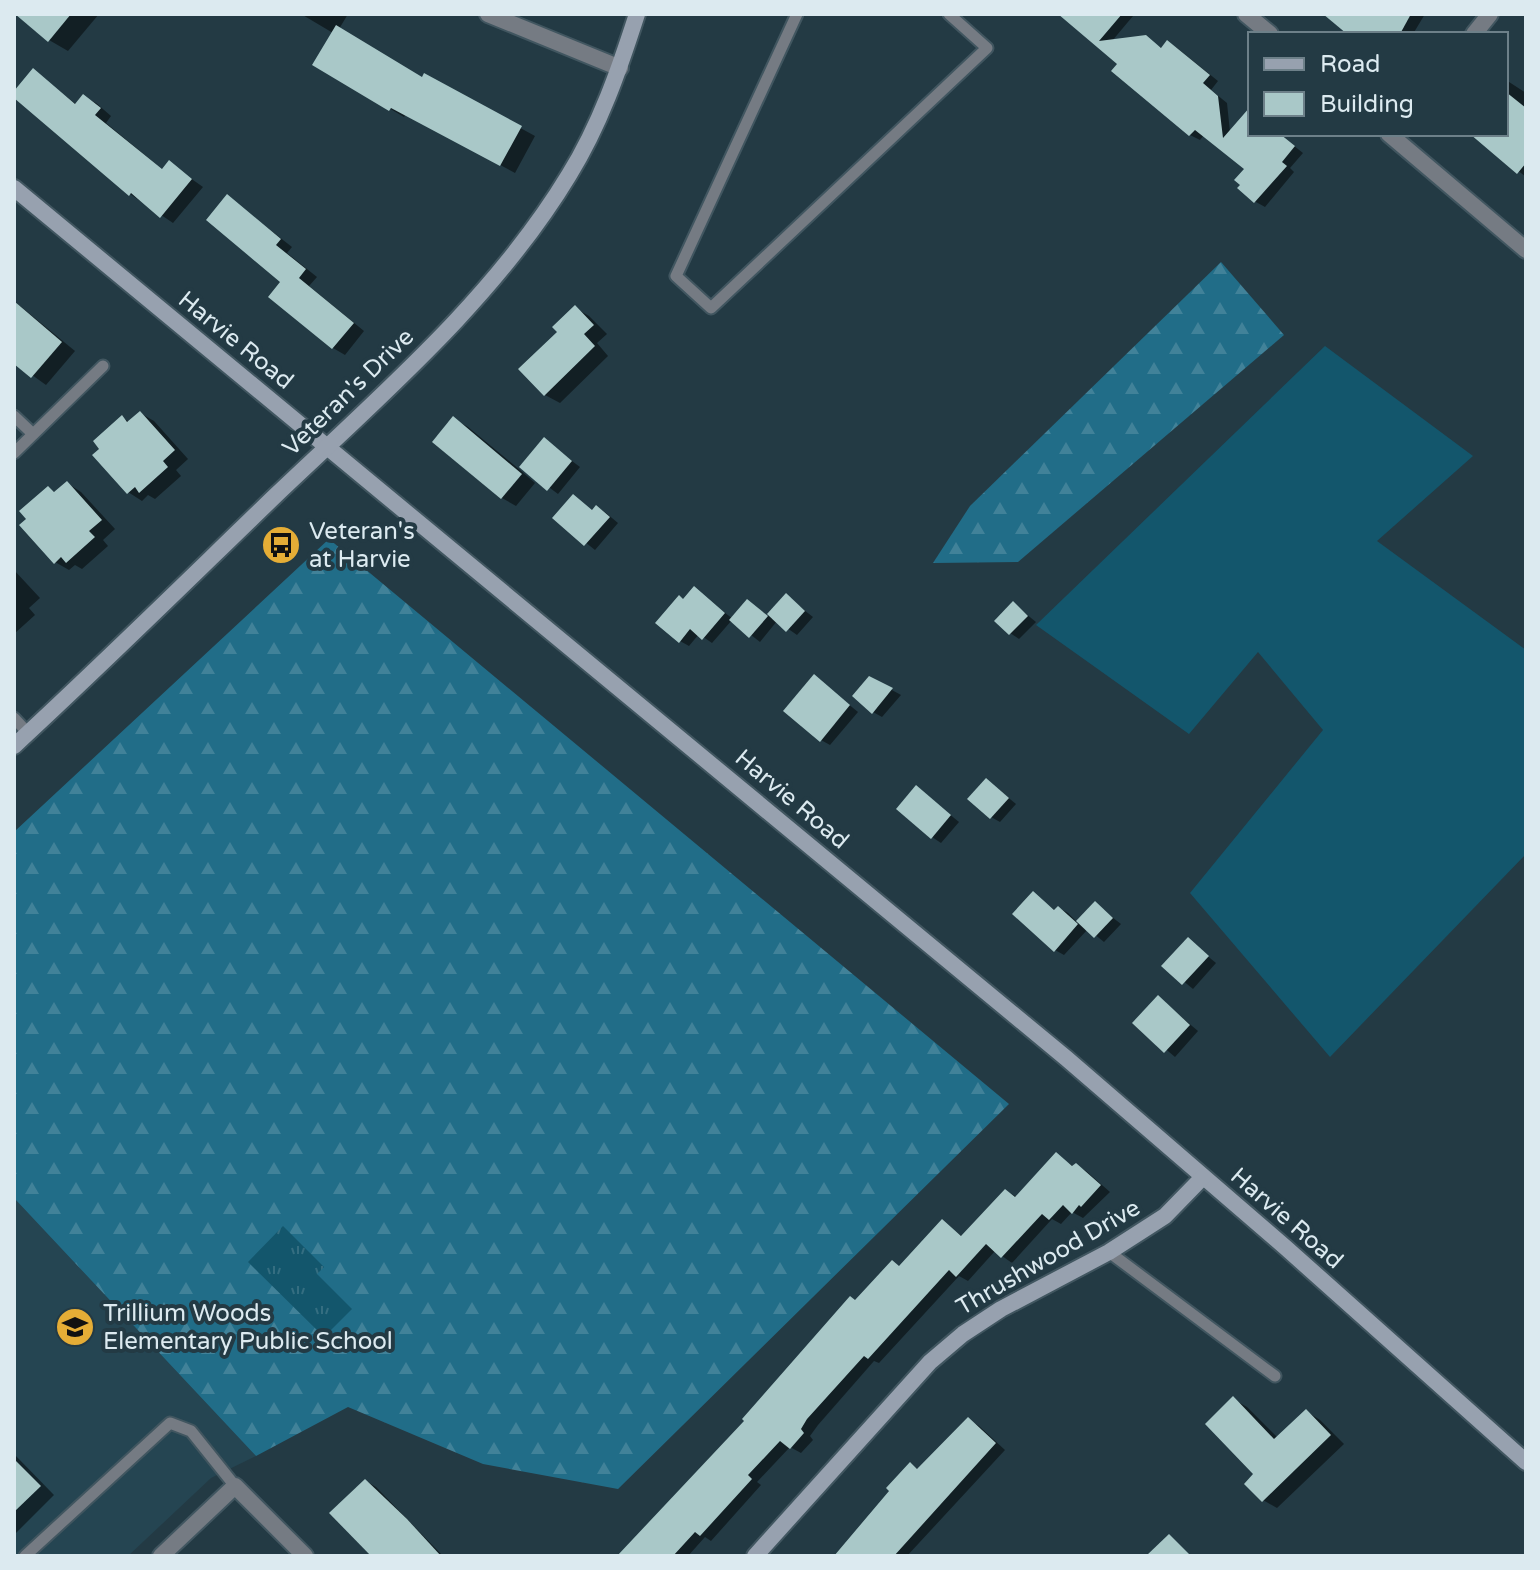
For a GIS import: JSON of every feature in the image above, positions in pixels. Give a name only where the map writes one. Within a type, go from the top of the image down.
[{"type":"street","points":[[488,14],[620,68]]},
{"type":"street","name":"Veteran's Drive","points":[[14,746],[328,446],[497,277],[569,175],[602,112],[637,14]]},
{"type":"street","points":[[1246,14],[1268,32]]},
{"type":"street","points":[[1476,32],[1490,14]]},
{"type":"street","points":[[1391,136],[1526,250]]},
{"type":"street","name":"Harvie Road","points":[[14,188],[1066,1058],[1526,1462]]},
{"type":"street","name":"Thrushwood Drive","points":[[755,1556],[930,1362],[963,1334],[1001,1309],[1109,1252],[1165,1216],[1203,1177]]},
{"type":"street","points":[[161,1556],[235,1486],[305,1556]]},
{"type":"lane","points":[[797,14],[676,276],[711,308],[987,48],[949,14]]},
{"type":"lane","points":[[14,453],[103,366]]},
{"type":"lane","points":[[14,416],[33,434]]},
{"type":"lane","points":[[14,718],[28,733]]},
{"type":"lane","points":[[1109,1252],[1275,1376]]},
{"type":"lane","points":[[25,1556],[170,1423],[191,1431],[235,1486]]},
{"type":"shaded area","name":"Trillium Woods Elementary Public School","points":[[14,1198],[256,1456],[211,1478],[128,1556],[14,1556]]},
{"type":"green space","points":[[1221,262],[1284,335],[1018,562],[933,563],[970,506]]},
{"type":"green space","points":[[1325,346],[1473,456],[1377,541],[1526,650],[1526,854],[1330,1057],[1190,893],[1323,730],[1258,652],[1189,734],[1036,625]]},
{"type":"green space","points":[[329,539],[1009,1104],[618,1489],[483,1464],[348,1407],[256,1456],[14,1198],[14,832]]},
{"type":"green space","points":[[283,1226],[324,1267],[317,1274],[352,1309],[324,1337],[248,1262]]},
{"type":"building","points":[[15,14],[71,14],[48,42]]},
{"type":"building","points":[[1058,14],[1122,14],[1099,41],[1146,35],[1161,48],[1167,40],[1210,75],[1203,83],[1218,96],[1223,138],[1248,109],[1248,136],[1282,136],[1295,146],[1282,162],[1287,166],[1254,203],[1237,188],[1240,185],[1234,180],[1244,169],[1195,130],[1189,136],[1111,71],[1117,64]]},
{"type":"building","points":[[1323,14],[1411,14],[1401,32],[1345,32]]},
{"type":"building","points":[[336,25],[422,77],[424,73],[522,126],[500,166],[391,108],[389,111],[312,65]]},
{"type":"building","points":[[33,68],[75,104],[83,94],[101,108],[95,115],[162,169],[169,160],[192,179],[160,218],[131,193],[129,196],[14,98],[14,91]]},
{"type":"building","points":[[1508,94],[1526,108],[1526,163],[1517,174],[1472,136],[1508,136]]},
{"type":"building","points":[[227,194],[281,239],[276,245],[306,269],[299,278],[354,323],[332,349],[268,297],[280,282],[206,220]]},
{"type":"building","points":[[14,301],[62,342],[31,378],[14,364]]},
{"type":"building","points":[[575,305],[594,325],[584,334],[595,346],[544,396],[518,369],[557,332],[552,327]]},
{"type":"building","points":[[140,411],[175,450],[163,461],[168,467],[139,493],[135,487],[127,494],[92,455],[99,449],[93,441],[122,415],[127,422]]},
{"type":"building","points":[[453,416],[522,474],[501,499],[432,442]]},
{"type":"building","points":[[544,437],[572,461],[547,491],[519,467]]},
{"type":"building","points":[[67,481],[102,520],[89,531],[95,537],[66,563],[61,557],[54,564],[19,525],[26,519],[19,511],[48,486],[54,492]]},
{"type":"building","points":[[573,494],[592,510],[596,505],[610,517],[584,546],[552,518]]},
{"type":"building","points":[[694,586],[725,613],[702,640],[690,629],[679,643],[655,623],[679,595],[683,599]]},
{"type":"building","points":[[786,593],[805,611],[786,632],[767,614]]},
{"type":"building","points":[[747,599],[768,616],[749,638],[729,620]]},
{"type":"building","points":[[1013,601],[1028,616],[1009,635],[994,621]]},
{"type":"building","points":[[814,674],[850,705],[820,742],[783,711]]},
{"type":"building","points":[[869,676],[893,688],[872,714],[852,696]]},
{"type":"building","points":[[986,778],[1009,798],[990,819],[967,799]]},
{"type":"building","points":[[916,785],[951,815],[931,839],[896,809]]},
{"type":"building","points":[[1033,891],[1054,910],[1058,906],[1078,924],[1054,952],[1012,914]]},
{"type":"building","points":[[1095,901],[1113,918],[1094,938],[1076,921]]},
{"type":"building","points":[[1188,937],[1209,956],[1182,985],[1161,966]]},
{"type":"building","points":[[1158,995],[1190,1025],[1164,1053],[1132,1023]]},
{"type":"building","points":[[1056,1152],[1072,1166],[1076,1163],[1101,1185],[1081,1207],[1079,1205],[1072,1214],[1063,1205],[1049,1220],[1042,1214],[1001,1258],[986,1244],[956,1277],[949,1270],[868,1359],[864,1356],[807,1419],[801,1429],[804,1433],[790,1449],[780,1441],[748,1475],[752,1479],[700,1536],[695,1532],[673,1556],[617,1556],[744,1421],[742,1419],[850,1296],[855,1300],[892,1260],[899,1266],[942,1219],[961,1236],[1005,1189],[1015,1197]]},
{"type":"building","points":[[1233,1396],[1274,1439],[1306,1409],[1331,1435],[1262,1502],[1244,1484],[1253,1474],[1205,1424]]},
{"type":"building","points":[[968,1417],[996,1443],[894,1556],[834,1556],[910,1462],[917,1469]]},
{"type":"building","points":[[14,1459],[41,1486],[14,1512]]},
{"type":"building","points":[[365,1479],[441,1556],[371,1556],[329,1513]]},
{"type":"building","points":[[1169,1534],[1191,1556],[1146,1556]]},
{"type":"place","name":"Veteran's at Harvie","points":[[281,545]]},
{"type":"place","name":"Trillium Woods Elementary Public School","points":[[75,1327]]}]
